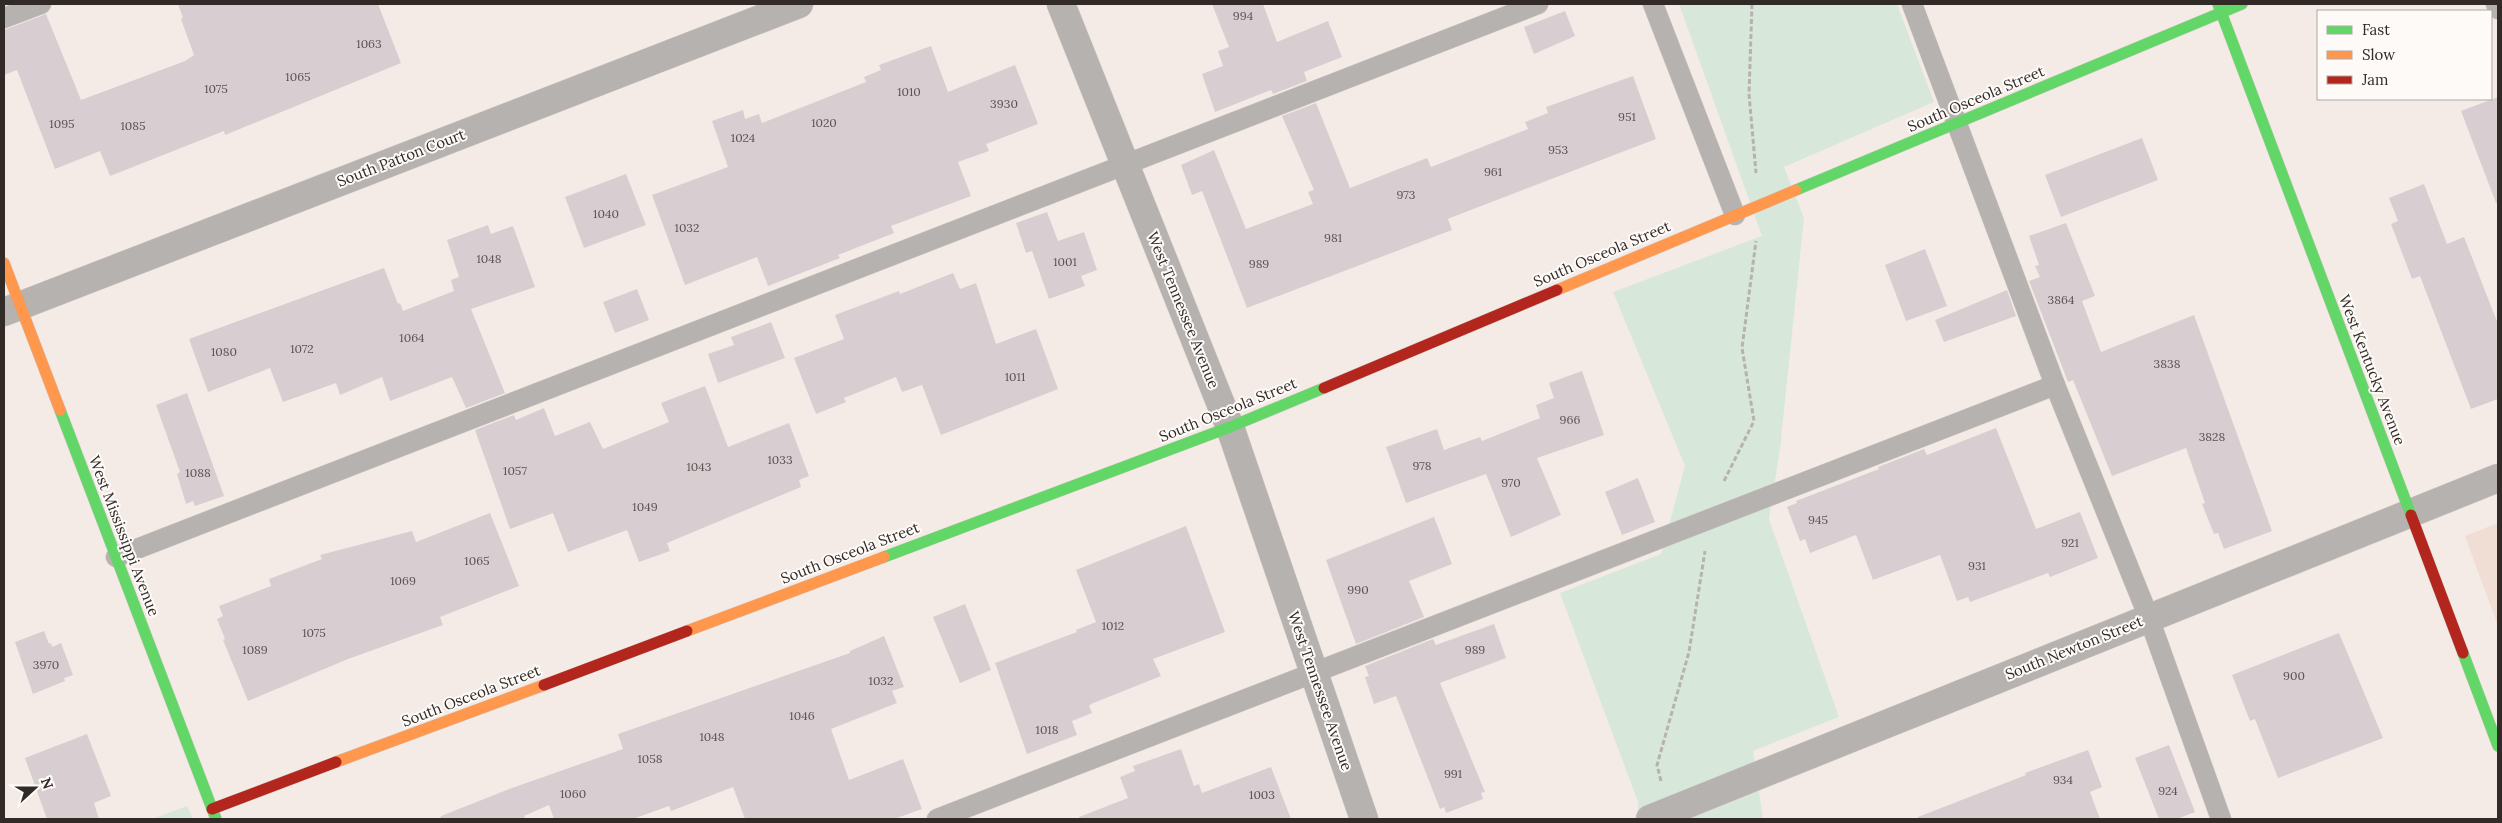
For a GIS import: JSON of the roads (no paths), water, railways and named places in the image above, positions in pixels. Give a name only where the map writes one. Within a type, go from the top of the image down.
[{"type":"street","name":"South Patton Court","points":[[12,309],[799,4]]},
{"type":"street","name":"West Tennessee Avenue","points":[[1061,4],[1230,427],[1364,819]]},
{"type":"street","name":"South Osceola Street","points":[[214,814],[1230,427],[1958,122],[2220,8],[2242,4]]},
{"type":"street","name":"West Kentucky Avenue","points":[[2220,8],[2498,746]]},
{"type":"street","name":"West Mississippi Avenue","points":[[4,262],[12,309],[116,557],[214,814]]},
{"type":"street","name":"South Newton Street","points":[[1660,815],[2498,478]]},
{"type":"lane","points":[[4,18],[41,4]]},
{"type":"lane","points":[[116,557],[1538,4]]},
{"type":"lane","points":[[1653,4],[1735,215]]},
{"type":"lane","points":[[1912,4],[2055,384],[2149,618],[2221,819]]},
{"type":"lane","points":[[2496,4],[2498,9]]},
{"type":"lane","points":[[936,819],[1710,520],[2055,384]]}]
